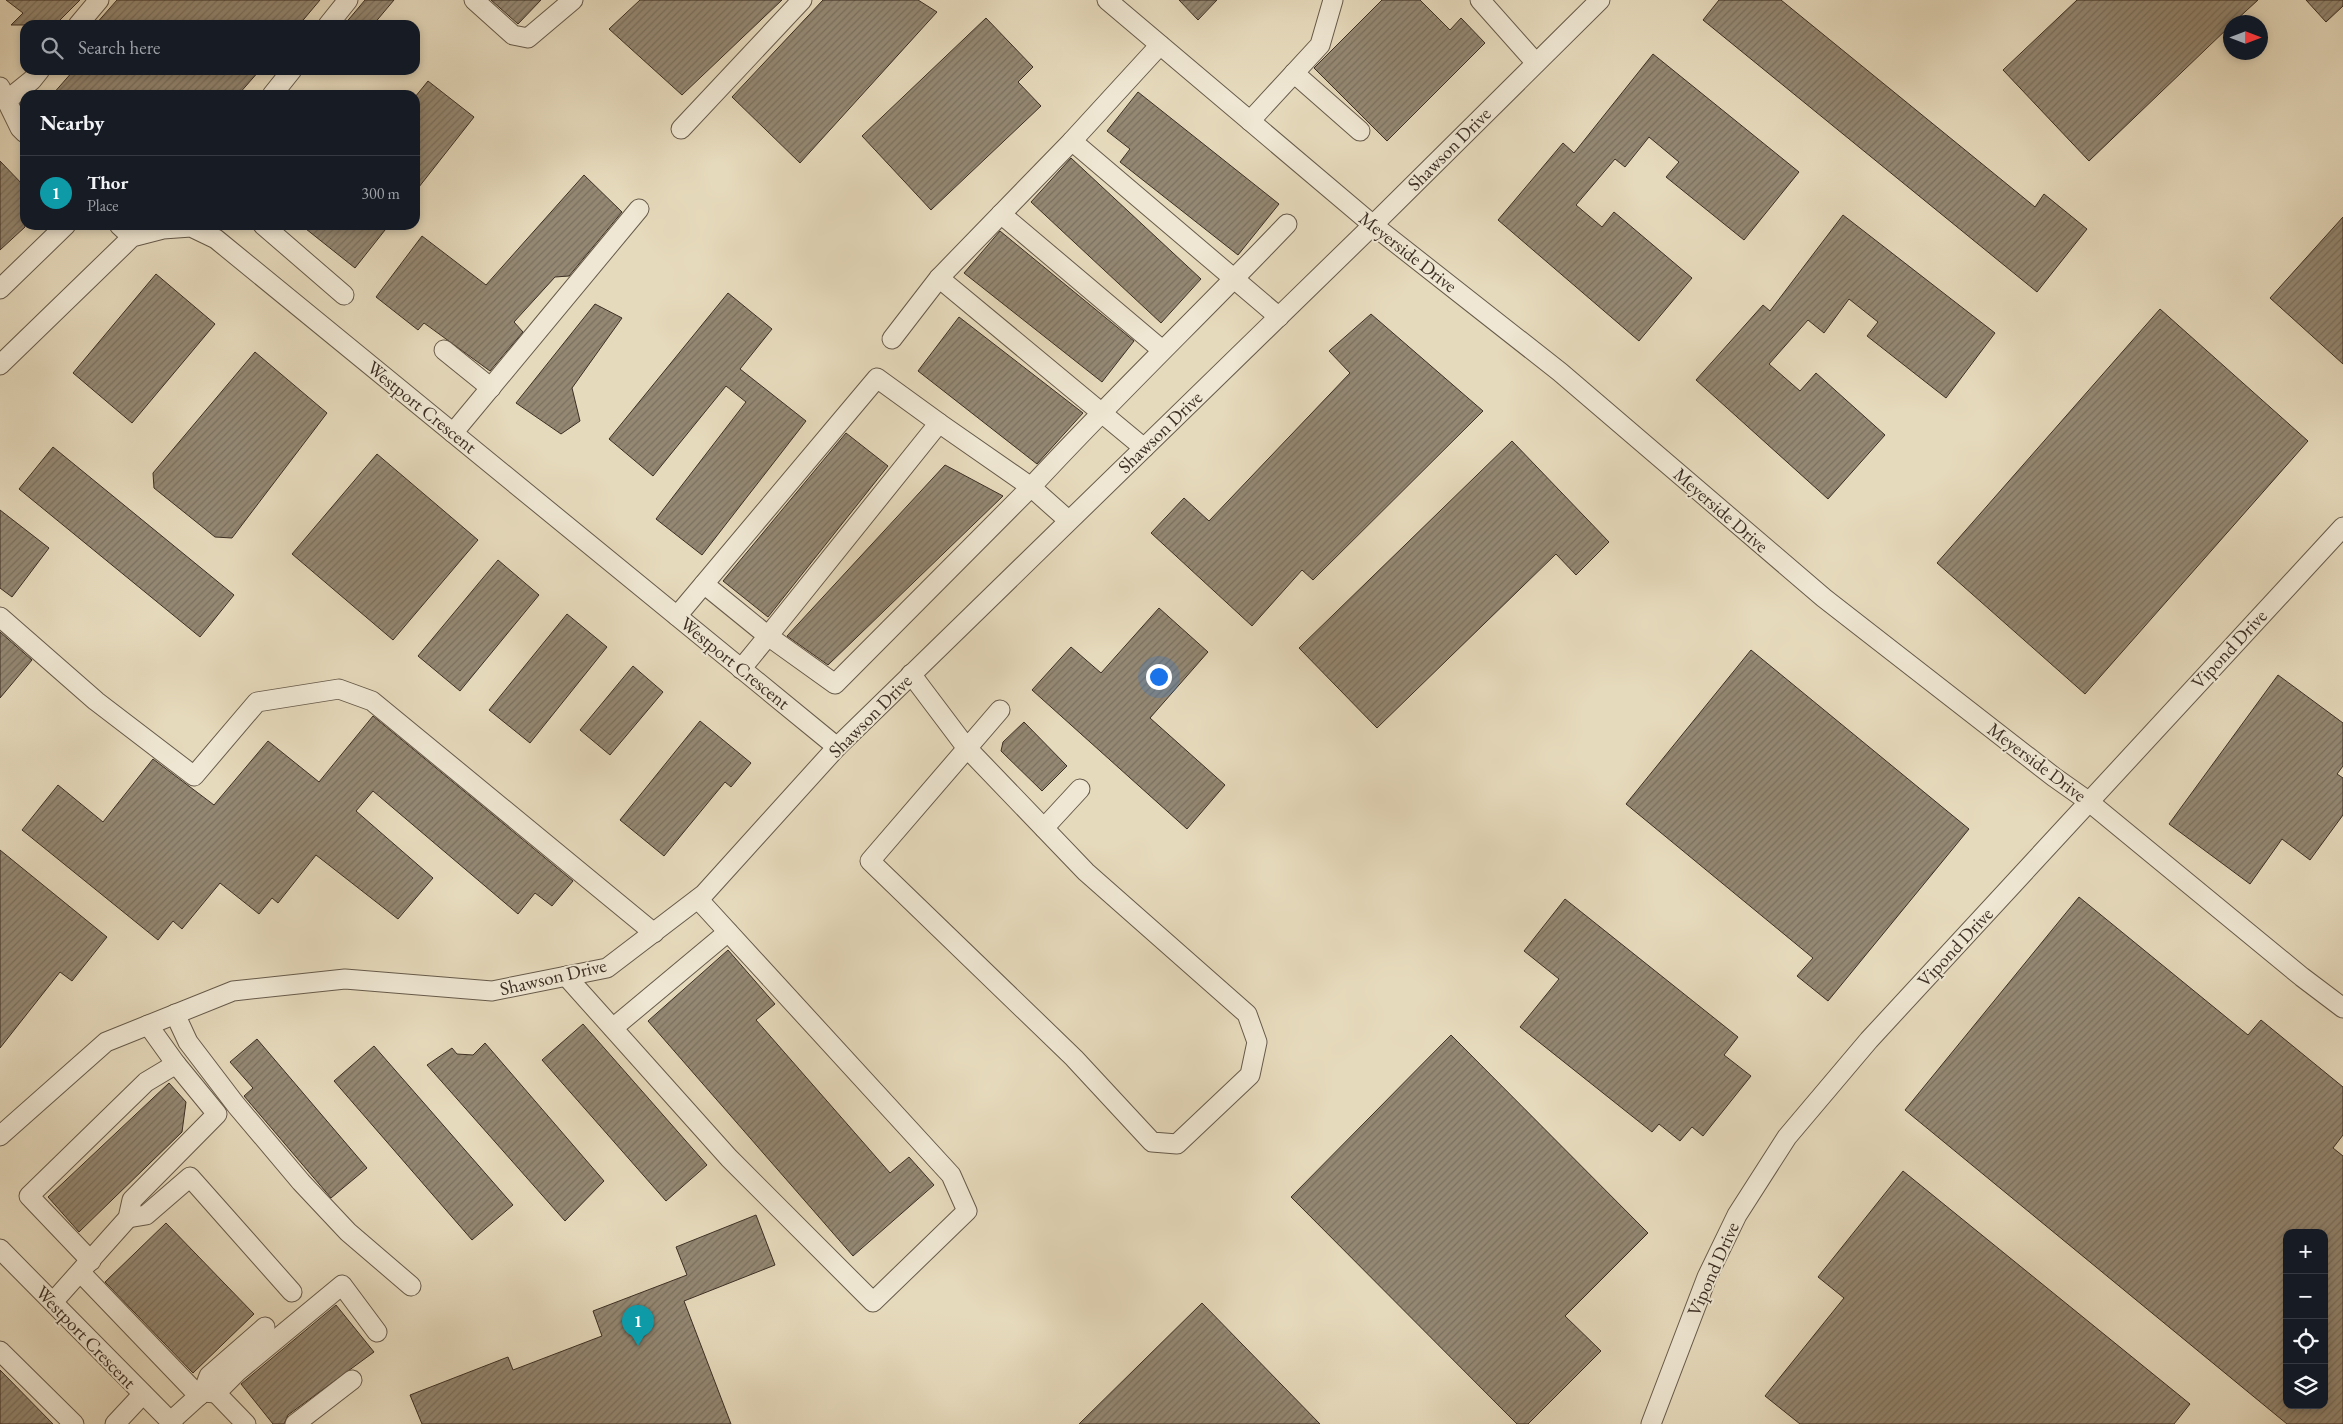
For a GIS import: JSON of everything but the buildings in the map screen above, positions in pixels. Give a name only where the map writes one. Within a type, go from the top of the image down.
[{"type":"street","points":[[82,20],[99,0]]},
{"type":"street","points":[[332,20],[348,0]]},
{"type":"street","points":[[474,0],[513,35],[528,38],[573,0]]},
{"type":"street","points":[[681,129],[802,0]]},
{"type":"street","name":"Meyerside Drive","points":[[1107,0],[1373,225],[1530,347],[1824,598],[2054,778],[2088,801],[2302,977],[2343,1008]]},
{"type":"street","points":[[1250,121],[1320,45],[1333,0]]},
{"type":"street","points":[[1480,0],[1536,63]]},
{"type":"street","name":"Shawson Drive","points":[[0,1136],[106,1042],[233,991],[345,979],[492,991],[608,968],[698,899],[837,747],[1373,225],[1600,0]]},
{"type":"street","points":[[892,339],[938,278],[1072,141],[1160,45]]},
{"type":"street","points":[[1294,73],[1360,131]]},
{"type":"street","points":[[20,128],[3,94],[32,80],[36,75]]},
{"type":"street","points":[[276,90],[288,75]]},
{"type":"street","points":[[1072,141],[1279,317]]},
{"type":"street","points":[[453,433],[639,209]]},
{"type":"street","points":[[1001,214],[1162,350]]},
{"type":"street","points":[[704,584],[768,636],[835,684],[1031,487],[1100,412],[1287,224]]},
{"type":"street","points":[[0,289],[61,230]]},
{"type":"street","name":"Westport Crescent","points":[[2,358],[126,231],[163,230]]},
{"type":"street","name":"Westport Crescent","points":[[199,230],[216,239],[837,747]]},
{"type":"street","points":[[269,230],[344,295]]},
{"type":"street","points":[[938,278],[1144,448]]},
{"type":"street","points":[[444,350],[491,388]]},
{"type":"street","points":[[677,616],[877,378],[1031,487],[1068,520]]},
{"type":"street","points":[[741,669],[940,423]]},
{"type":"street","name":"Vipond Drive","points":[[1651,1424],[1707,1277],[1737,1215],[1787,1138],[1869,1040],[2343,527]]},
{"type":"street","points":[[0,617],[96,701],[194,776],[257,702],[339,689],[372,701],[654,932]]},
{"type":"street","points":[[912,674],[966,747],[1086,872],[1247,1014],[1257,1042],[1250,1075],[1177,1144],[1152,1142],[1074,1058],[870,861],[966,747],[1000,710]]},
{"type":"street","points":[[1044,828],[1080,789]]},
{"type":"street","points":[[566,976],[729,1158],[873,1302],[967,1211],[951,1175],[698,899]]},
{"type":"street","points":[[613,1028],[728,932]]},
{"type":"street","points":[[175,1014],[188,1042],[236,1105],[301,1182],[348,1232],[411,1286]]},
{"type":"street","points":[[53,1302],[128,1218],[132,1200],[217,1114],[176,1064],[148,1025]]},
{"type":"street","points":[[176,1064],[146,1082],[29,1196],[86,1267],[206,1394],[246,1424]]},
{"type":"street","points":[[128,1218],[146,1215],[190,1177],[292,1292]]},
{"type":"street","name":"Westport Crescent","points":[[0,1249],[172,1422]]},
{"type":"street","points":[[172,1422],[237,1372],[342,1285],[377,1332]]},
{"type":"street","points":[[206,1394],[209,1376],[265,1327]]},
{"type":"street","points":[[0,1351],[74,1424]]},
{"type":"street","points":[[295,1424],[352,1380]]},
{"type":"street","points":[[115,1424],[143,1394]]},
{"type":"place","name":"Thor","points":[[638,1346]]}]
